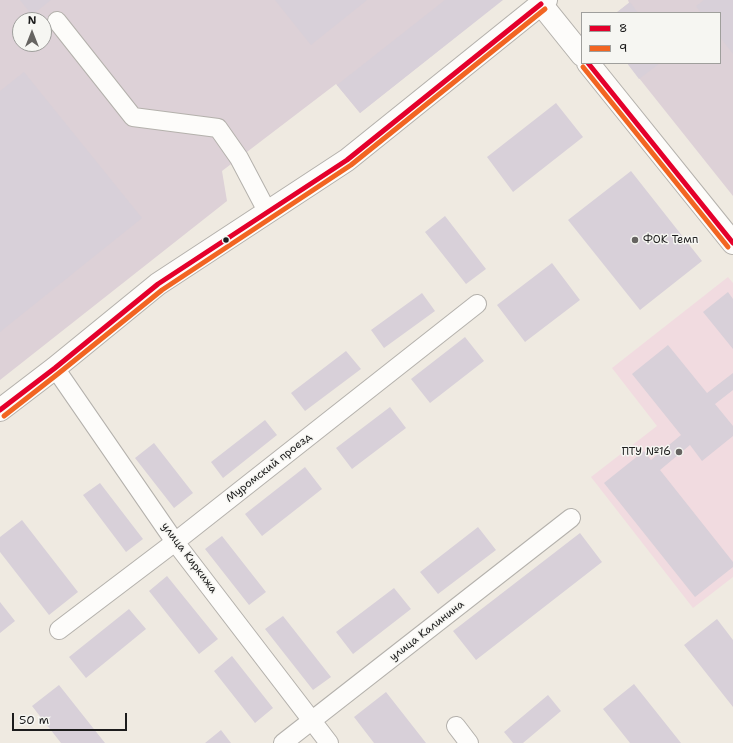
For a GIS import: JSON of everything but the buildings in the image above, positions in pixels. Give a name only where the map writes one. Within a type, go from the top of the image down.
[{"type":"main road","points":[[0,410],[55,368],[158,284],[347,160],[544,2],[581,55]]},
{"type":"main road","points":[[589,64],[733,243]]},
{"type":"street","points":[[57,21],[133,117],[218,128],[239,158],[268,213]]},
{"type":"street","name":"Муромский проезд","points":[[59,630],[175,542],[477,304]]},
{"type":"street","name":"улица Киркижа","points":[[55,368],[175,542],[329,743]]},
{"type":"street","name":"улица Калинина","points":[[283,743],[571,518]]},
{"type":"street","points":[[456,726],[469,743]]},
{"type":"shaded area","points":[[0,0],[502,0],[360,113],[336,84],[222,171],[227,201],[0,380]]},
{"type":"shaded area","points":[[628,0],[733,0],[733,196],[628,64],[721,64],[721,12],[617,12],[629,3]]},
{"type":"shaded area","name":"ПТУ №16","points":[[728,277],[733,283],[733,577],[693,608],[591,477],[657,426],[612,368]]},
{"type":"transit line","name":"8","points":[[0,410],[55,368],[158,284],[347,160],[541,4]]},
{"type":"transit line","name":"9","points":[[4,416],[162,290],[351,165],[545,9]]},
{"type":"transit line","name":"8","points":[[589,64],[733,243]]},
{"type":"transit line","name":"9","points":[[583,67],[728,247]]},
{"type":"place","name":"ФОК Темп","points":[[635,240]]},
{"type":"place","name":"ПТУ №16","points":[[679,452]]}]
